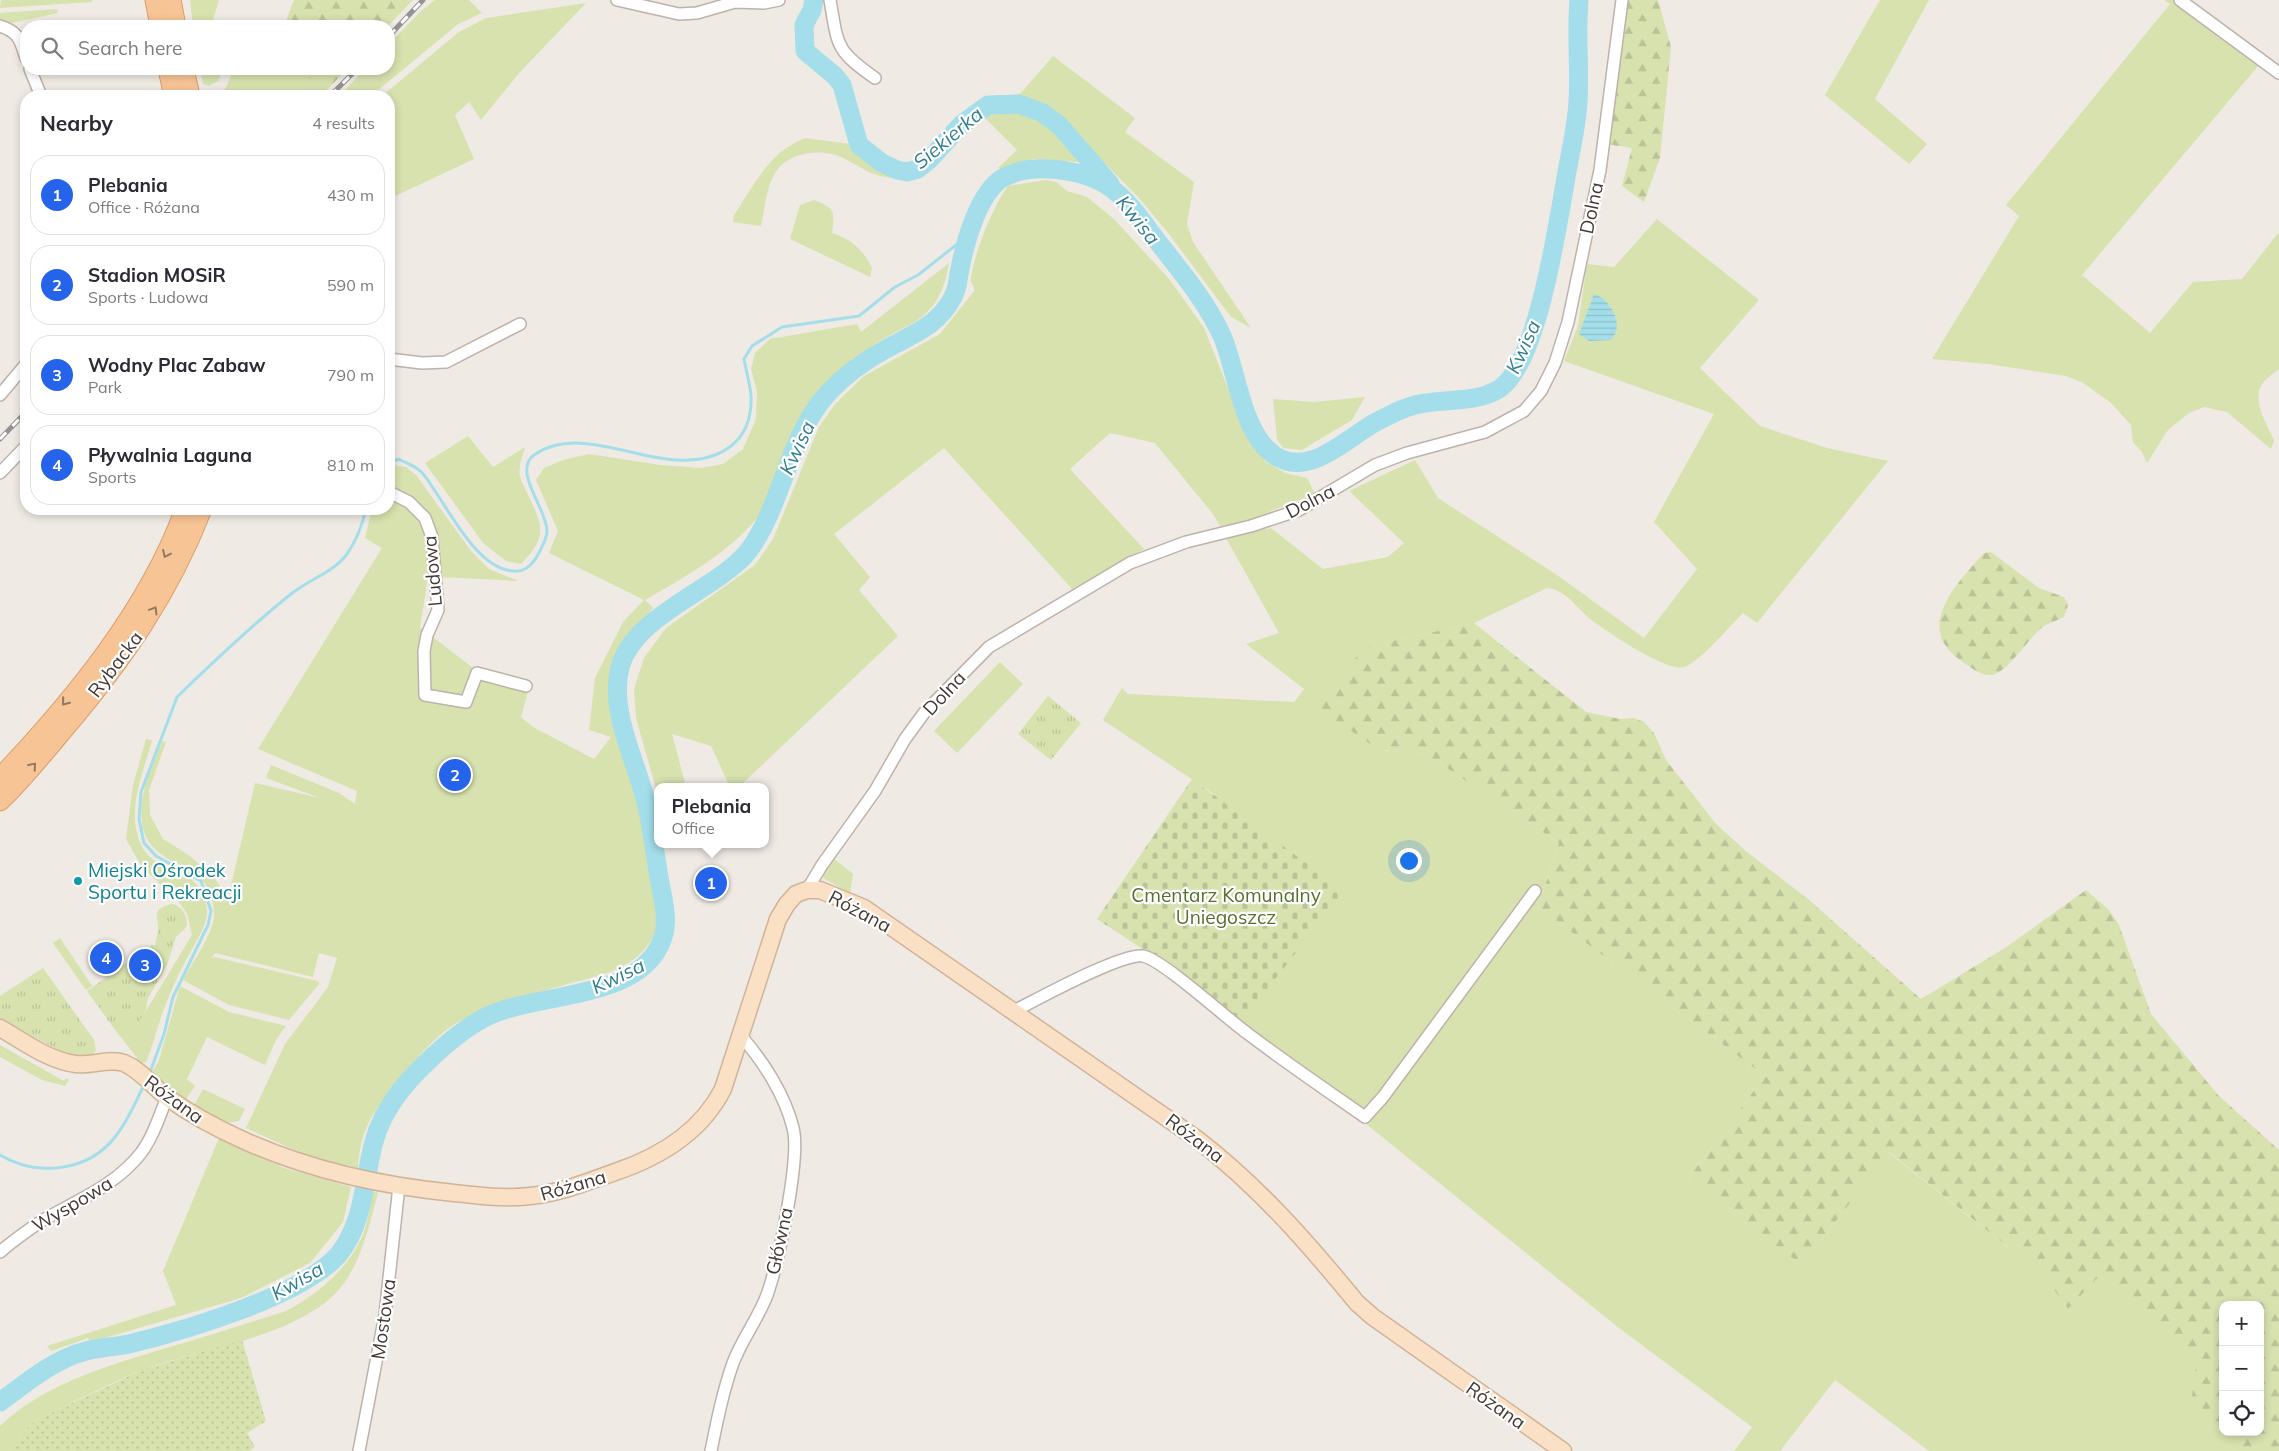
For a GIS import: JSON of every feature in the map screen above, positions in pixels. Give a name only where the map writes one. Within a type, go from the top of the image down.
[{"type":"main road","points":[[155,0],[159,20]]},
{"type":"main road","points":[[171,0],[175,20]]},
{"type":"main road","points":[[169,75],[173,90]]},
{"type":"main road","points":[[185,75],[189,90]]},
{"type":"main road","name":"Rybacka","points":[[0,778],[45,727],[122,630],[157,572],[182,515]]},
{"type":"main road","name":"Rybacka","points":[[0,801],[87,702],[139,634],[169,584],[199,515]]},
{"type":"street","points":[[617,0],[679,14],[697,12],[735,2],[764,3],[779,0]]},
{"type":"street","points":[[830,0],[838,45],[852,62],[875,78]]},
{"type":"street","name":"Dolna","points":[[807,890],[822,864],[876,791],[905,739],[924,713],[989,647],[1130,563],[1186,542],[1250,526],[1299,510],[1375,465],[1407,453],[1485,432],[1524,411],[1541,391],[1555,363],[1568,322],[1600,170],[1622,0]]},
{"type":"street","points":[[2180,0],[2279,73]]},
{"type":"street","points":[[0,26],[12,30],[20,42]]},
{"type":"street","points":[[32,75],[39,90]]},
{"type":"street","points":[[395,361],[422,363],[446,362],[520,324]]},
{"type":"street","points":[[0,395],[20,371]]},
{"type":"street","points":[[0,473],[20,452]]},
{"type":"street","name":"Ludowa","points":[[395,495],[409,502],[425,518],[432,537],[438,610],[427,635],[424,651],[425,695],[466,702],[477,673],[526,686]]},
{"type":"street","name":"Różana","points":[[0,1028],[44,1053],[69,1063],[120,1062],[136,1071],[161,1092],[197,1117],[244,1141],[286,1158],[341,1175],[392,1185],[486,1197],[525,1197],[581,1185],[632,1167],[668,1148],[702,1122],[723,1089],[778,919],[796,894],[807,890],[828,893],[864,908],[1150,1105],[1237,1170],[1269,1201],[1357,1303],[1402,1339],[1563,1451]]},
{"type":"street","points":[[1014,1011],[1107,965],[1130,957],[1144,956],[1176,977],[1247,1033],[1365,1117],[1383,1097],[1535,891]]},
{"type":"street","name":"Główna","points":[[711,1451],[722,1401],[734,1362],[766,1296],[774,1272],[795,1151],[793,1126],[779,1092],[753,1050],[741,1036]]},
{"type":"street","name":"Wyspowa","points":[[0,1252],[38,1224],[88,1197],[119,1175],[141,1152],[156,1124],[161,1092]]},
{"type":"street","name":"Mostowa","points":[[359,1451],[385,1315],[392,1185]]},
{"type":"green space","points":[[1,0],[93,0],[92,2],[0,8]]},
{"type":"green space","points":[[190,0],[219,0],[213,20],[192,20]]},
{"type":"green space","points":[[294,0],[413,0],[394,20],[286,20]]},
{"type":"green space","points":[[435,0],[469,0],[482,13],[458,24],[378,90],[345,90],[359,75],[395,75],[395,38],[421,11]]},
{"type":"green space","points":[[1627,0],[1658,0],[1671,47],[1660,158],[1644,202],[1622,186],[1632,148],[1606,144]]},
{"type":"green space","points":[[1880,0],[1929,0],[1875,99],[1927,144],[1909,164],[1825,95]]},
{"type":"green space","points":[[2164,0],[2174,0],[2259,65],[2082,275],[2150,333],[2193,282],[2242,279],[2279,232],[2279,369],[2263,383],[2259,394],[2262,415],[2274,440],[2271,449],[2227,412],[2204,407],[2189,413],[2168,430],[2147,463],[2142,452],[2133,442],[2131,425],[2110,402],[2083,383],[2066,376],[1988,364],[1932,359],[2019,216],[2006,205],[2170,4]]},
{"type":"green space","points":[[586,3],[520,72],[481,120],[469,102],[455,115],[474,159],[395,196],[395,90],[389,90],[459,32],[486,18]]},
{"type":"green space","points":[[57,9],[58,13],[12,23],[0,20],[0,13]]},
{"type":"green space","points":[[1053,56],[1135,118],[1125,132],[1194,182],[1187,224],[1193,242],[1251,328],[1231,317],[1169,234],[1139,198],[1060,118],[1038,102],[1012,96],[1021,93]]},
{"type":"green space","points":[[201,75],[220,75],[218,81],[209,86],[203,84]]},
{"type":"green space","points":[[231,75],[306,75],[321,90],[225,90]]},
{"type":"green space","points":[[306,75],[341,75],[327,90],[321,90]]},
{"type":"green space","points":[[1011,108],[1031,113],[1060,132],[1081,156],[1077,162],[1033,159],[1007,172],[998,168],[1017,150],[984,117],[950,150],[961,132],[975,117],[990,109]]},
{"type":"green space","points":[[805,138],[851,144],[867,159],[901,176],[916,178],[879,176],[829,153],[804,154],[782,164],[773,176],[768,190],[761,226],[733,222],[734,215],[772,160],[792,144]]},
{"type":"green space","points":[[1046,180],[1056,182],[1067,191],[1087,197],[1114,219],[1170,280],[1204,328],[1247,436],[1265,461],[1285,473],[1307,478],[1315,494],[1222,530],[1213,514],[1155,443],[1110,433],[1070,469],[1144,549],[1072,589],[944,448],[834,534],[870,577],[859,590],[898,636],[743,783],[728,783],[711,746],[672,734],[685,783],[654,783],[636,718],[634,689],[644,658],[666,628],[755,565],[773,539],[819,427],[835,404],[864,376],[940,334],[975,290],[971,279],[980,244],[1002,194],[1008,186]]},
{"type":"green space","points":[[814,200],[830,208],[833,215],[832,233],[851,242],[864,255],[872,268],[870,277],[790,239],[800,205]]},
{"type":"green space","points":[[1657,219],[1759,300],[1700,368],[1760,426],[1827,448],[1888,461],[1757,623],[1743,613],[1706,651],[1691,664],[1684,667],[1665,664],[1636,649],[1590,619],[1560,592],[1547,588],[1474,623],[1365,647],[1379,750],[1426,754],[1559,843],[1538,907],[1765,1076],[1687,1180],[1802,1265],[1888,1152],[2044,1276],[2068,1309],[2102,1272],[2197,1364],[2193,1396],[2219,1431],[2219,1436],[2223,1436],[2234,1451],[1929,1451],[1835,1380],[1780,1451],[1734,1451],[1752,1427],[1619,1328],[1241,1023],[1214,794],[1103,720],[1122,688],[1128,694],[1294,702],[1304,689],[1246,644],[1279,633],[1226,538],[1271,528],[1323,569],[1388,557],[1404,543],[1349,491],[1415,460],[1438,498],[1557,575],[1644,638],[1697,569],[1654,522],[1714,414],[1564,361],[1578,326],[1587,264],[1614,267]]},
{"type":"green space","points":[[949,263],[940,295],[923,316],[880,341],[862,354],[835,376],[811,401],[798,422],[772,495],[762,512],[749,528],[716,556],[645,600],[653,608],[617,656],[609,686],[636,791],[659,922],[646,947],[627,964],[612,971],[515,999],[487,1009],[451,1026],[425,1049],[387,1095],[374,1114],[362,1142],[358,1168],[310,1157],[246,1128],[285,1044],[328,987],[337,958],[319,953],[313,977],[215,953],[211,959],[214,957],[318,981],[319,984],[289,1020],[229,1005],[183,980],[207,939],[214,915],[211,894],[201,880],[159,852],[148,840],[142,822],[144,788],[162,741],[166,742],[149,790],[150,815],[163,839],[190,856],[215,879],[228,898],[255,783],[320,798],[266,778],[271,765],[339,793],[355,804],[357,791],[258,749],[382,548],[365,538],[371,515],[395,515],[395,502],[406,508],[418,521],[425,536],[428,572],[420,627],[473,668],[530,684],[521,717],[533,727],[594,759],[611,737],[589,730],[595,678],[623,622],[644,600],[549,553],[558,531],[536,480],[544,468],[563,460],[589,454],[660,465],[701,468],[723,464],[743,449],[756,419],[757,391],[751,369],[755,353],[770,339],[857,324],[861,332]]},
{"type":"green space","points":[[1365,397],[1352,420],[1302,450],[1283,448],[1277,439],[1273,399],[1314,402]]},
{"type":"green space","points":[[468,436],[493,467],[525,447],[520,466],[520,477],[540,524],[540,532],[535,546],[521,564],[506,561],[483,543],[425,463]]},
{"type":"green space","points":[[395,465],[406,467],[416,475],[471,551],[489,569],[518,581],[440,577],[427,512],[416,500],[395,489]]},
{"type":"green space","points":[[1991,552],[2039,588],[2064,597],[2068,605],[2064,617],[2040,629],[2003,669],[1997,673],[1987,675],[1960,660],[1946,647],[1940,633],[1940,619],[1945,605],[1963,577],[1984,553]]},
{"type":"green space","points":[[1474,623],[1586,712],[1620,719],[1634,718],[1644,722],[1654,733],[1666,760],[1716,824],[1747,852],[1808,899],[1921,999],[2005,948],[2086,890],[2109,910],[2119,925],[2151,1014],[2218,1095],[2279,1150],[2279,1451],[2234,1451],[2223,1436],[2264,1436],[2264,1301],[2219,1301],[2219,1431],[2192,1396],[2196,1364],[2102,1273],[2068,1309],[2044,1276],[1889,1152],[1802,1265],[1687,1180],[1765,1076],[1538,907],[1559,843],[1426,754],[1379,750],[1315,706],[1365,647]]},
{"type":"green space","points":[[1000,662],[1023,684],[957,753],[934,731]]},
{"type":"green space","points":[[1048,696],[1081,723],[1051,760],[1018,734]]},
{"type":"green space","points":[[146,739],[152,740],[136,800],[135,825],[138,837],[144,850],[153,860],[186,876],[196,884],[203,894],[207,914],[202,931],[170,993],[146,1062],[141,1063],[113,1027],[132,1027],[138,1024],[192,935],[187,913],[178,901],[142,867],[126,839],[133,785]]},
{"type":"green space","name":"Cmentarz Komunalny Uniegoszcz","points":[[1192,779],[1344,891],[1241,1023],[1173,969],[1097,919]]},
{"type":"green space","points":[[833,858],[853,874],[850,893],[823,878]]},
{"type":"green space","points":[[172,904],[184,912],[187,926],[176,937],[167,965],[148,998],[146,1010],[138,1024],[132,1027],[113,1027],[87,991],[138,955],[144,961],[151,945],[155,945],[158,932],[158,911]]},
{"type":"green space","points":[[60,938],[92,986],[86,990],[53,943]]},
{"type":"green space","points":[[43,968],[94,1040],[96,1050],[92,1055],[74,1058],[0,1019],[0,996]]},
{"type":"green space","points":[[180,986],[229,1012],[286,1026],[276,1040],[265,1065],[207,1037],[187,1079],[195,1086],[186,1099],[158,1078],[153,1071],[159,1060]]},
{"type":"green space","points":[[0,1045],[64,1081],[66,1078],[69,1080],[65,1086],[42,1080],[0,1057]]},
{"type":"green space","points":[[203,1089],[245,1109],[239,1121],[227,1123],[193,1107]]},
{"type":"green space","points":[[219,1138],[284,1168],[351,1187],[343,1222],[310,1263],[241,1298],[91,1342],[88,1338],[51,1351],[47,1346],[176,1305],[163,1271]]},
{"type":"green space","points":[[373,1192],[378,1192],[357,1261],[342,1286],[333,1296],[314,1310],[268,1332],[143,1370],[116,1381],[36,1420],[9,1451],[0,1451],[0,1426],[40,1396],[62,1385],[132,1358],[286,1311],[310,1297],[340,1271],[355,1249],[366,1226]]},
{"type":"green space","points":[[242,1340],[266,1421],[247,1433],[255,1447],[249,1451],[9,1451],[36,1420],[142,1370]]},
{"type":"water","points":[[1594,294],[1606,302],[1614,314],[1617,328],[1615,335],[1610,340],[1589,341],[1579,334]]},
{"type":"waterway","name":"Siekierka","points":[[814,0],[812,10],[804,25],[805,51],[835,76],[842,85],[859,145],[882,163],[897,170],[907,172],[918,169],[929,160],[961,125],[988,105],[1018,104],[1041,112],[1059,125],[1110,184]]},
{"type":"waterway","name":"Kwisa","points":[[654,843],[641,783],[625,736],[618,704],[619,672],[627,651],[640,633],[679,603],[721,576],[739,561],[752,546],[772,508],[795,447],[816,409],[829,392],[863,363],[915,334],[932,322],[947,307],[956,288],[969,233],[979,207],[993,186],[1001,179],[1013,173],[1041,169],[1072,172],[1100,181],[1111,188],[1131,206],[1194,288],[1217,325],[1228,352],[1247,417],[1263,445],[1274,455],[1287,461],[1313,460],[1326,454],[1376,422],[1400,410],[1425,403],[1469,399],[1490,394],[1499,389],[1513,374],[1525,351],[1536,322],[1545,289],[1574,136],[1579,76],[1579,0]]},
{"type":"waterway","points":[[395,461],[399,459],[421,472],[468,540],[490,562],[514,571],[524,569],[536,558],[547,534],[546,522],[528,480],[528,462],[534,455],[550,447],[568,443],[605,446],[678,460],[693,460],[720,453],[740,437],[746,426],[750,412],[751,396],[744,359],[752,346],[782,327],[859,316],[895,287],[918,275],[970,234]]},
{"type":"waterway","points":[[149,1075],[164,1034],[173,997],[208,925],[211,911],[201,881],[156,856],[144,843],[139,819],[141,792],[177,697],[276,606],[341,561],[351,549],[364,515]]},
{"type":"waterway","name":"Kwisa","points":[[0,1402],[41,1372],[74,1355],[91,1350],[129,1344],[210,1321],[271,1298],[299,1284],[322,1269],[339,1254],[357,1221],[373,1146],[383,1118],[408,1082],[432,1057],[459,1034],[484,1018],[527,1004],[600,988],[622,979],[641,968],[656,952],[664,935],[666,918],[655,848]]},
{"type":"waterway","points":[[0,1155],[14,1162],[46,1168],[77,1164],[91,1158],[104,1149],[120,1131],[145,1083]]},
{"type":"railway","points":[[395,30],[423,0]]},
{"type":"railway","points":[[336,90],[351,75]]},
{"type":"railway","points":[[0,439],[20,418]]},
{"type":"place","name":"Stadion MOSiR","points":[[455,775]]},
{"type":"place","name":"Miejski Ośrodek Sportu i Rekreacji","points":[[78,881]]},
{"type":"place","name":"Plebania","points":[[711,883]]},
{"type":"place","name":"Pływalnia Laguna","points":[[106,958]]},
{"type":"place","name":"Wodny Plac Zabaw","points":[[145,965]]}]
